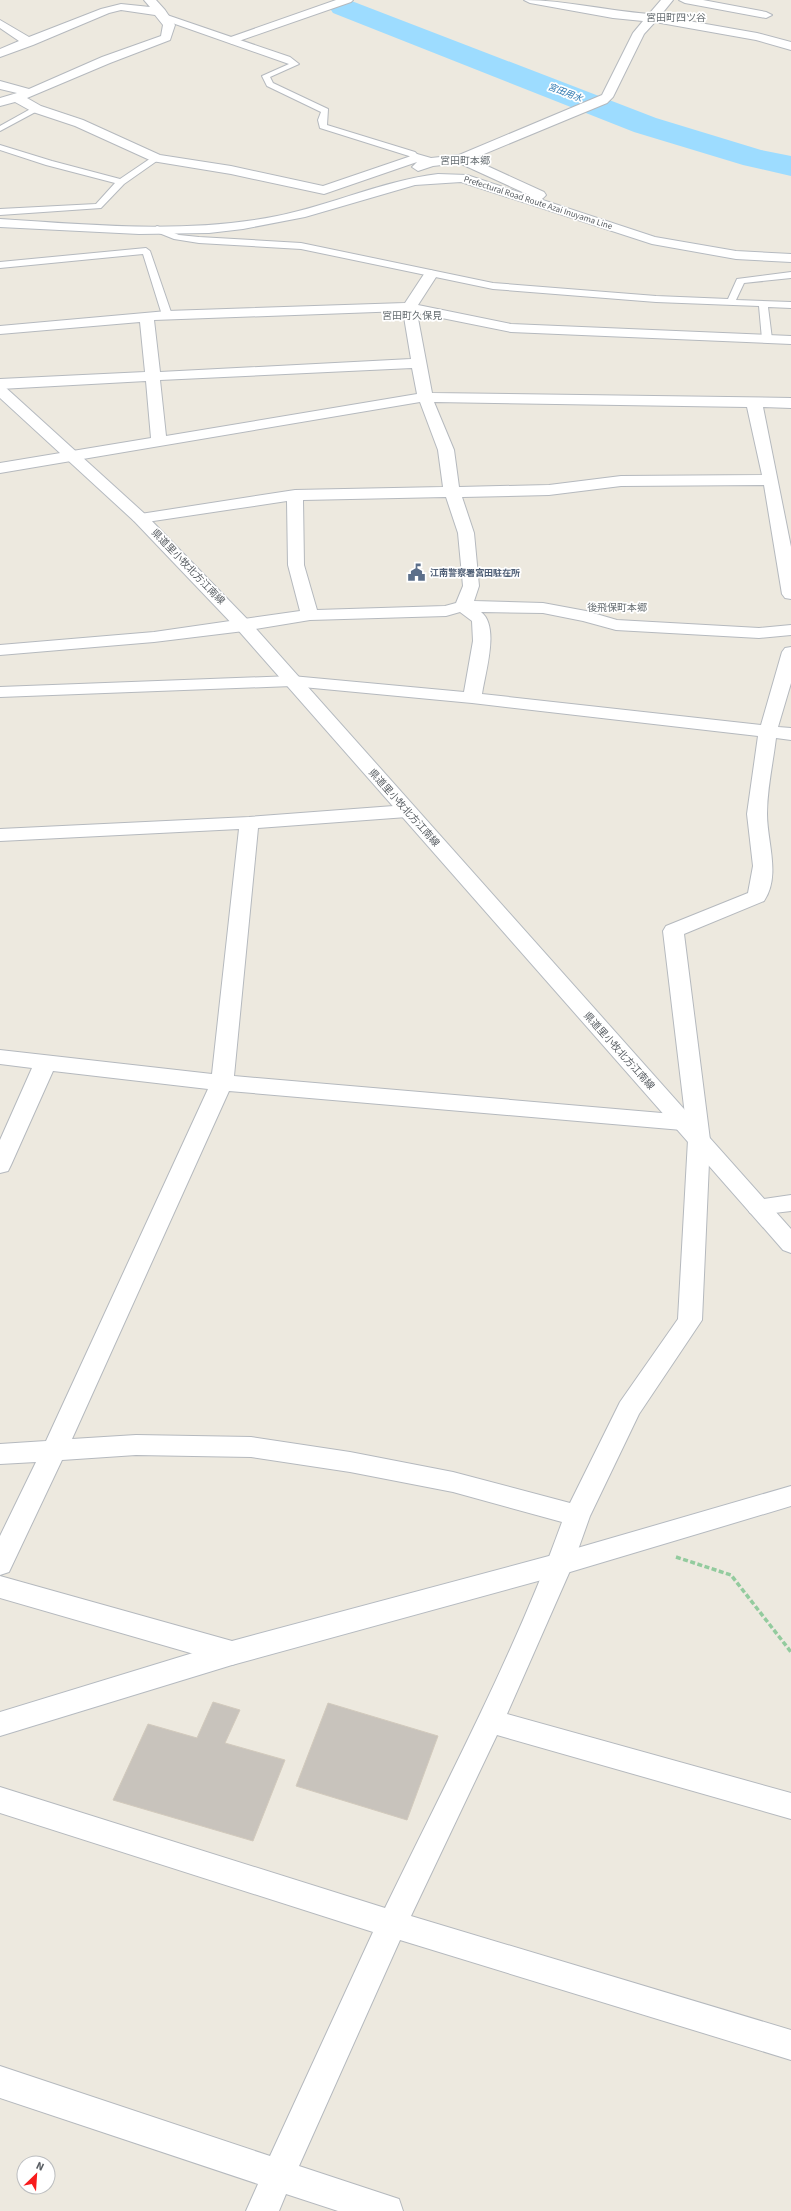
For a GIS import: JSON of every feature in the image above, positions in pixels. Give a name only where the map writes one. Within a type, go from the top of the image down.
[{"type":"street","points":[[0,102],[24,95],[166,38],[169,25],[150,0]]},
{"type":"street","points":[[232,40],[347,0]]},
{"type":"street","points":[[531,0],[613,15],[652,12],[791,46]]},
{"type":"street","points":[[359,196],[351,188],[431,162],[461,159],[607,97],[638,34],[652,12],[667,0]]},
{"type":"street","points":[[684,0],[766,15]]},
{"type":"street","points":[[0,53],[29,43],[105,11],[121,7],[162,15]]},
{"type":"street","points":[[0,23],[29,43]]},
{"type":"street","points":[[0,85],[24,95],[36,109],[79,123],[157,158],[231,170],[324,190],[417,158],[431,162]]},
{"type":"street","points":[[461,159],[539,195],[532,199]]},
{"type":"street","name":"Prefectural Road Route Azai Inuyama Line","points":[[0,223],[88,229],[214,227],[277,220],[413,180],[438,176],[462,178],[532,199],[652,240],[691,248],[736,254],[791,258]]},
{"type":"street","points":[[430,274],[409,307],[425,397],[446,450],[452,492],[466,532],[471,586],[463,606]]},
{"type":"street","points":[[0,330],[167,315],[409,307],[511,328],[791,340]]},
{"type":"street","points":[[147,318],[159,443]]},
{"type":"street","points":[[0,384],[420,363]]},
{"type":"street","name":"県道里小牧北方江南線","points":[[0,390],[140,518],[244,626],[407,812],[791,1244]]},
{"type":"street","points":[[0,468],[159,443],[425,397],[791,403]]},
{"type":"street","points":[[754,402],[791,594]]},
{"type":"street","points":[[140,518],[295,495],[548,490],[621,481],[770,480]]},
{"type":"street","points":[[295,495],[296,564],[310,615]]},
{"type":"street","points":[[463,606],[480,619],[482,641],[472,698]]},
{"type":"street","points":[[0,650],[154,637],[244,626],[310,615],[446,611],[463,606],[543,608],[586,616],[616,625],[759,633],[791,630]]},
{"type":"street","points":[[262,2211],[392,1924],[490,1720],[560,1564],[577,1516],[629,1409],[690,1320],[691,1131],[673,931],[757,897],[763,866],[757,814],[780,733],[791,652]]},
{"type":"street","points":[[0,692],[292,681],[472,698],[780,733]]},
{"type":"street","points":[[0,835],[249,823],[407,812]]},
{"type":"street","points":[[0,1564],[54,1450],[222,1083],[249,823]]},
{"type":"street","points":[[0,1057],[222,1083],[691,1131]]},
{"type":"street","points":[[0,1165],[45,1062]]},
{"type":"street","points":[[758,1206],[791,1203]]},
{"type":"street","points":[[0,1454],[136,1445],[251,1447],[350,1462],[453,1482],[577,1516]]},
{"type":"street","points":[[0,1724],[232,1653],[560,1564],[791,1496]]},
{"type":"street","points":[[0,1586],[232,1653]]},
{"type":"street","points":[[490,1720],[791,1806]]},
{"type":"street","points":[[0,1800],[392,1924],[791,2045]]},
{"type":"street","points":[[0,2082],[387,2211]]},
{"type":"lane","points":[[162,15],[287,59],[295,64],[266,76],[270,84],[325,111],[322,120],[324,126],[412,154],[417,158]]},
{"type":"lane","points":[[0,128],[36,109]]},
{"type":"lane","points":[[0,147],[48,163],[121,182]]},
{"type":"lane","points":[[0,212],[98,206],[121,182],[157,158]]},
{"type":"lane","points":[[157,229],[177,237],[199,240],[301,246],[493,286],[656,299],[791,305]]},
{"type":"lane","points":[[0,265],[146,251],[167,315]]},
{"type":"lane","points":[[731,302],[740,282],[764,277],[791,275]]},
{"type":"lane","points":[[763,304],[767,339]]},
{"type":"path","points":[[654,1536],[675,1557],[731,1575],[791,1652]]},
{"type":"building","points":[[213,1702],[240,1710],[225,1743],[285,1760],[253,1841],[113,1800],[148,1724],[197,1738]]},
{"type":"building","points":[[328,1703],[438,1736],[407,1820],[296,1786]]},
{"type":"waterway","name":"宮田用水","points":[[343,7],[645,125],[754,158],[791,166]]},
{"type":"place","name":"江南警察署宮田駐在所","points":[[417,573]]},
{"type":"district","name":"宮田町四ツ谷","points":[[676,18]]},
{"type":"district","name":"宮田町本郷","points":[[465,161]]},
{"type":"district","name":"宮田町久保見","points":[[412,316]]},
{"type":"district","name":"後飛保町本郷","points":[[617,608]]}]
